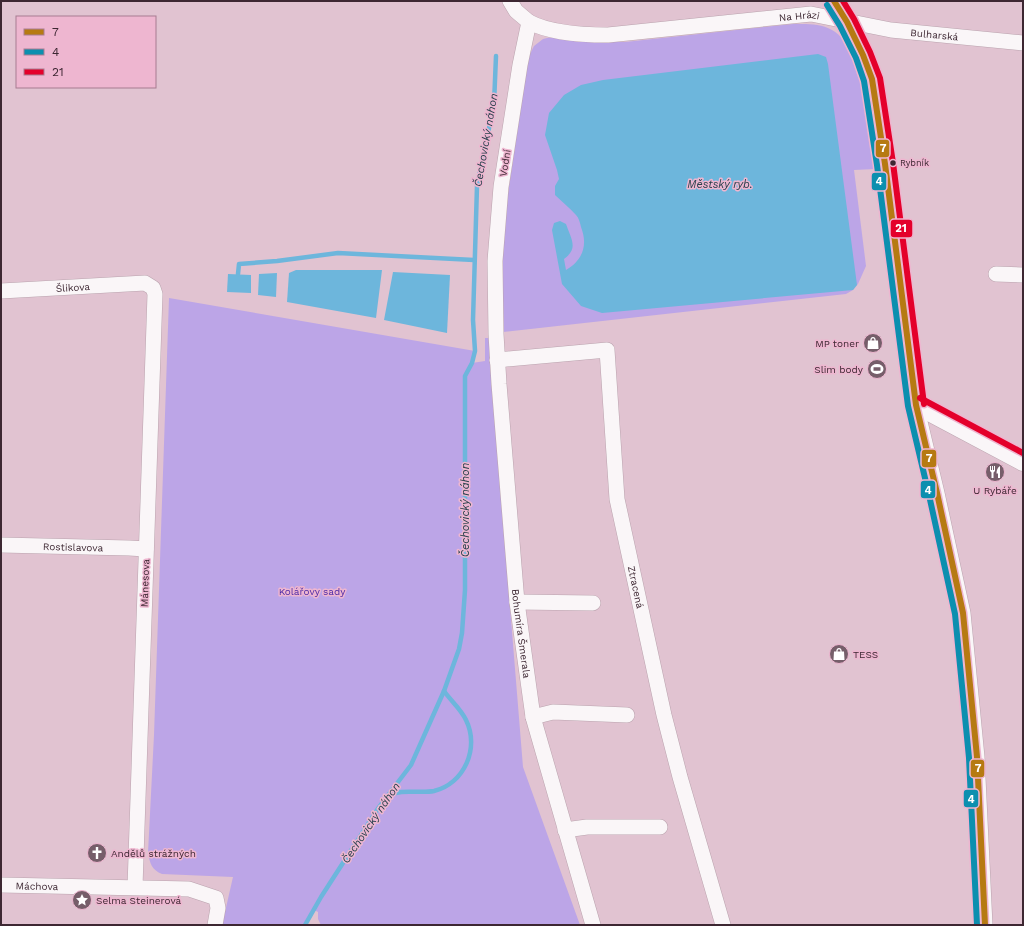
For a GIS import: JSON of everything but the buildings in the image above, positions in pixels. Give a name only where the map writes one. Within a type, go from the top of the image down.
[{"type":"street","points":[[510,1],[516,11],[529,22]]},
{"type":"street","points":[[834,1],[847,22],[863,55],[872,79],[884,157],[916,405],[939,500],[963,613],[977,758],[985,925]]},
{"type":"street","name":"Na Hrázi","points":[[529,22],[542,27],[588,35],[601,35],[811,14],[847,22]]},
{"type":"street","name":"Vodní","points":[[496,334],[495,261],[501,187],[520,65],[529,22]]},
{"type":"street","name":"Bulharská","points":[[847,22],[890,30],[1023,43]]},
{"type":"street","points":[[996,274],[1023,275]]},
{"type":"street","name":"Šlikova","points":[[1,291],[145,283]]},
{"type":"street","name":"Mánesova","points":[[135,887],[155,300],[153,288],[145,283]]},
{"type":"street","name":"Bohumíra Šmerala","points":[[496,334],[517,602],[533,717],[593,925]]},
{"type":"street","name":"Ztracená","points":[[497,360],[606,350],[617,498],[666,723],[723,925]]},
{"type":"street","points":[[916,405],[1023,462]]},
{"type":"street","name":"Rostislavova","points":[[1,545],[129,548],[146,550]]},
{"type":"street","points":[[517,602],[593,603]]},
{"type":"street","points":[[533,717],[553,712],[627,715]]},
{"type":"street","points":[[565,830],[587,826],[660,827]]},
{"type":"street","name":"Máchova","points":[[1,885],[189,889],[216,898],[218,908],[215,925]]},
{"type":"green space","name":"Městský ryb.","points":[[793,24],[813,24],[823,26],[832,30],[844,40],[853,55],[866,93],[876,169],[854,170],[866,266],[858,284],[853,290],[846,294],[503,332],[503,252],[506,207],[527,66],[534,46],[543,39],[552,37],[579,42],[625,42]]},
{"type":"green space","name":"Kolářovy sady","points":[[169,298],[475,351],[472,363],[485,361],[485,338],[489,338],[523,767],[580,925],[321,925],[318,919],[318,912],[314,910],[305,925],[222,925],[233,877],[162,874],[156,871],[152,866],[148,853],[154,735]]},
{"type":"water","name":"Městský ryb.","points":[[818,54],[826,57],[828,64],[857,285],[853,290],[602,313],[581,306],[562,284],[552,230],[554,223],[560,221],[566,224],[572,239],[573,247],[569,255],[564,259],[566,270],[580,257],[584,246],[584,240],[577,216],[555,195],[555,186],[559,179],[545,135],[549,113],[564,95],[581,85],[603,80]]},
{"type":"water","points":[[296,270],[382,270],[376,318],[287,302],[289,273]]},
{"type":"water","points":[[393,272],[450,275],[447,333],[384,320]]},
{"type":"water","points":[[277,273],[276,297],[258,295],[259,274]]},
{"type":"water","points":[[228,274],[251,275],[251,293],[227,292]]},
{"type":"waterway","name":"Čechovický náhon","points":[[305,925],[321,897],[379,807],[411,765],[444,691],[459,649],[462,633],[465,590],[465,376],[472,363],[475,351],[473,320],[477,186],[494,104],[496,56]]},
{"type":"waterway","points":[[238,274],[239,264],[277,261],[338,253],[474,260]]},
{"type":"waterway","points":[[388,796],[399,792],[434,791],[445,787],[454,781],[461,773],[470,753],[470,731],[464,716],[444,691]]},
{"type":"transit line","name":"7","points":[[834,1],[847,22],[863,55],[872,79],[885,164],[916,405],[963,613],[977,757],[985,925]]},
{"type":"transit line","name":"21","points":[[843,1],[854,19],[870,52],[880,78],[893,163],[924,404]]},
{"type":"transit line","name":"4","points":[[827,5],[840,26],[856,58],[864,81],[877,165],[908,406],[955,614],[969,758],[977,925]]},
{"type":"transit line","name":"21","points":[[920,398],[1023,453]]},
{"type":"place","name":"Rybník","points":[[893,163]]},
{"type":"place","name":"MP toner","points":[[873,343]]},
{"type":"place","name":"Slim body","points":[[877,369]]},
{"type":"place","name":"U Rybáře","points":[[995,472]]},
{"type":"place","name":"TESS","points":[[839,654]]},
{"type":"place","name":"Andělů strážných","points":[[97,853]]},
{"type":"place","name":"Selma Steinerová","points":[[82,900]]}]
